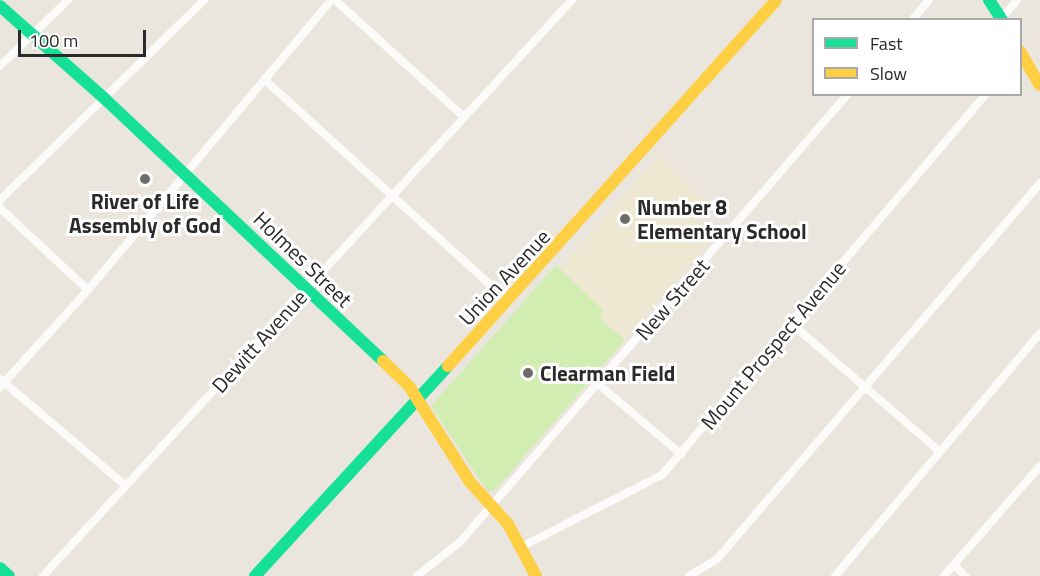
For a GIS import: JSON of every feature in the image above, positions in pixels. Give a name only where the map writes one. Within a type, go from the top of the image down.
[{"type":"street","points":[[0,66],[68,0]]},
{"type":"street","points":[[0,200],[204,0]]},
{"type":"street","points":[[126,486],[1,383],[88,290],[264,78],[333,0],[464,117]]},
{"type":"street","name":"Dewitt Avenue","points":[[43,576],[572,0]]},
{"type":"street","name":"Union Avenue","points":[[255,576],[508,301],[776,0]]},
{"type":"street","points":[[914,18],[929,0]]},
{"type":"street","points":[[989,0],[1001,18]]},
{"type":"street","points":[[1003,18],[1017,0]]},
{"type":"street","name":"Holmes Street","points":[[0,6],[105,99],[409,386],[470,482],[492,505],[521,547],[536,576]]},
{"type":"street","points":[[1022,55],[1040,85]]},
{"type":"street","points":[[264,78],[391,197],[508,301]]},
{"type":"street","name":"New Street","points":[[417,576],[460,542],[846,96]]},
{"type":"street","name":"Mount Prospect Avenue","points":[[521,547],[653,482],[681,454],[984,96]]},
{"type":"street","points":[[689,576],[717,559],[1040,183]]},
{"type":"street","points":[[0,208],[88,290]]},
{"type":"street","points":[[792,324],[939,451]]},
{"type":"street","points":[[835,576],[1040,333]]},
{"type":"street","points":[[598,384],[681,454]]},
{"type":"street","points":[[944,576],[1040,466]]},
{"type":"street","points":[[954,564],[965,576]]},
{"type":"street","points":[[0,568],[9,576]]},
{"type":"shaded area","points":[[658,155],[712,206],[697,225],[713,238],[625,339],[600,318],[560,268]]},
{"type":"green space","name":"Clearman Field","points":[[556,265],[603,310],[600,319],[625,340],[496,489],[488,492],[431,406]]},
{"type":"traffic: fast","points":[[989,0],[1001,18]]},
{"type":"traffic: fast","points":[[0,6],[105,99],[383,361]]},
{"type":"traffic: fast","points":[[255,576],[448,366]]},
{"type":"traffic: fast","points":[[0,568],[9,576]]},
{"type":"traffic: slow","points":[[448,366],[776,0]]},
{"type":"traffic: slow","points":[[1022,54],[1040,85]]},
{"type":"traffic: slow","points":[[383,361],[409,386],[470,482],[508,524],[536,576]]},
{"type":"place","name":"River of Life Assembly of God","points":[[145,179]]},
{"type":"place","name":"Number 8 Elementary School","points":[[625,219]]},
{"type":"place","name":"Clearman Field","points":[[528,373]]}]
